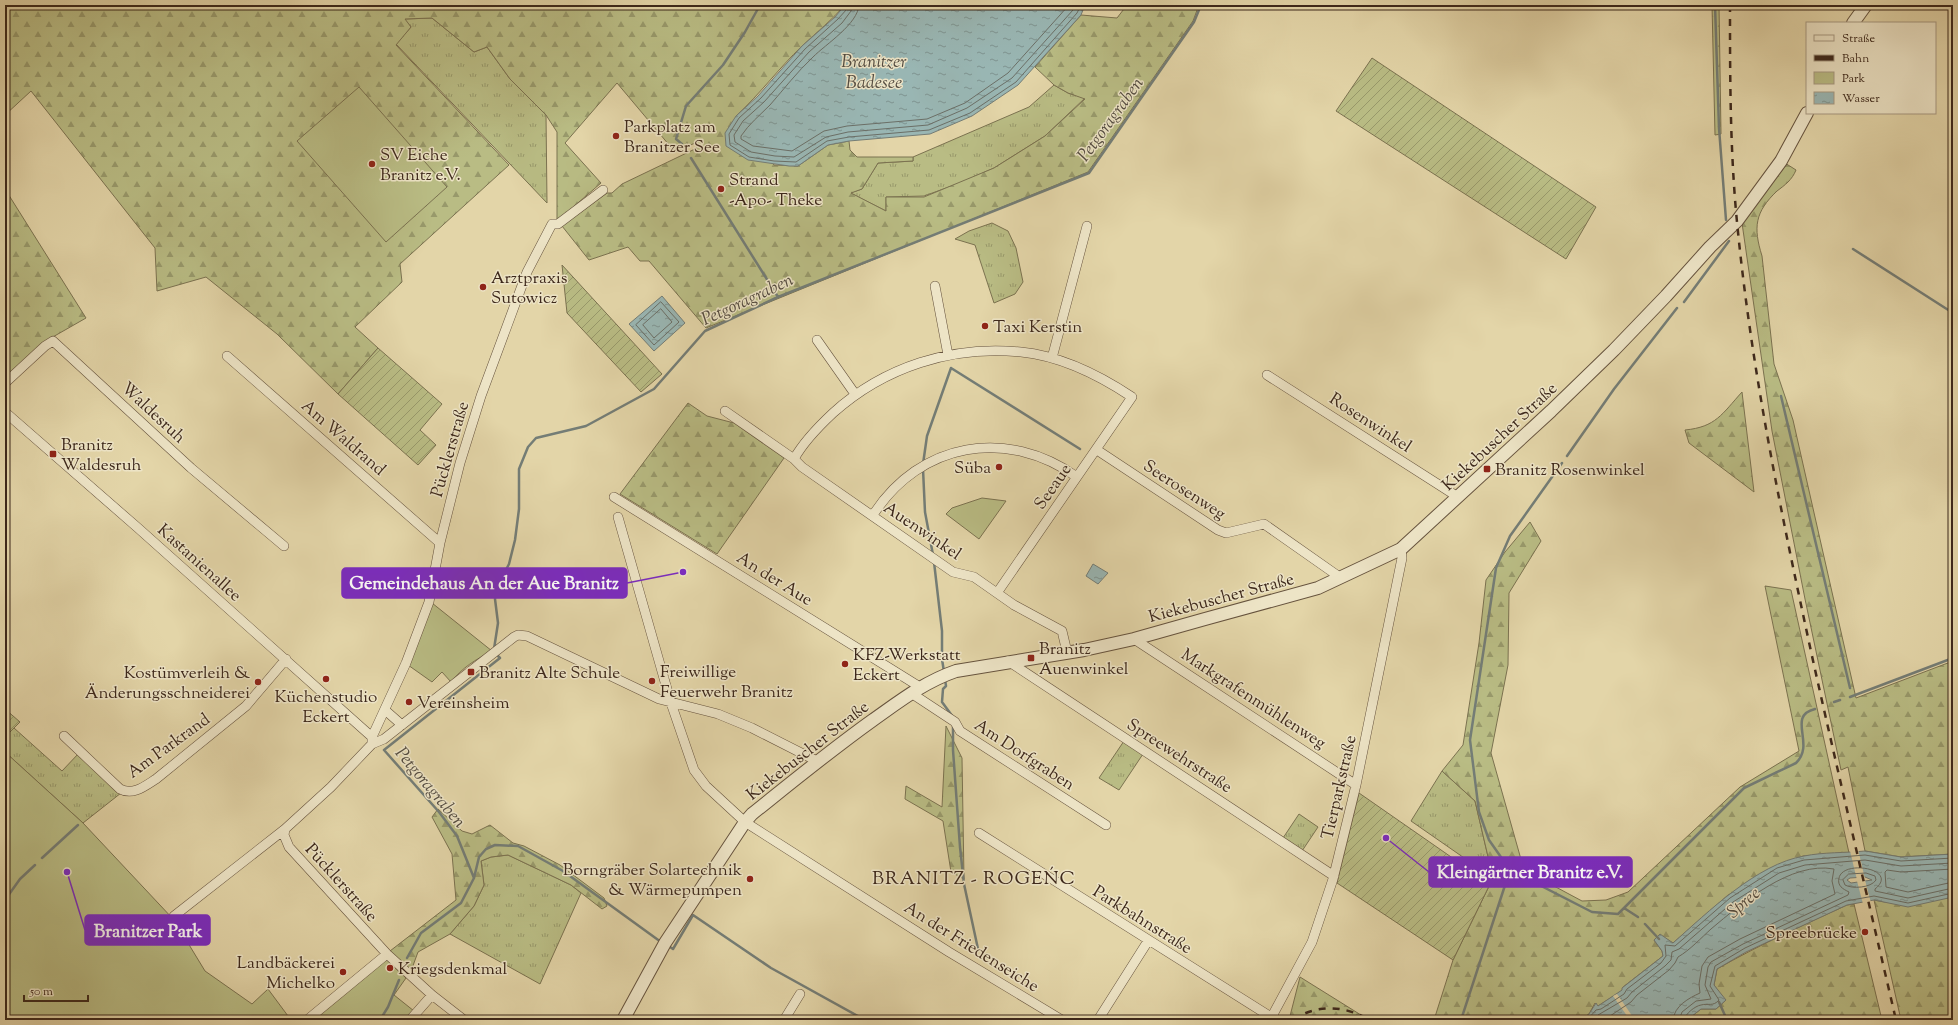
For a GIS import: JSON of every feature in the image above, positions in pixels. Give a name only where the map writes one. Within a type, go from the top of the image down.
[{"type":"street","points":[[1854,22],[1866,5]]},
{"type":"street","name":"Kiekebuscher Straße","points":[[623,1020],[665,943],[745,822],[752,814],[817,761],[915,690],[939,677],[956,671],[1134,639],[1318,588],[1401,549],[1551,411],[1614,350],[1710,247],[1737,221],[1781,161],[1807,114]]},
{"type":"street","name":"Pücklerstraße","points":[[372,741],[406,663],[430,602],[440,543],[460,463],[477,406],[528,272],[552,224],[558,224],[603,190]]},
{"type":"street","points":[[794,460],[810,436],[855,394],[875,381],[896,371],[920,362],[948,355],[991,351],[1021,352],[1052,358],[1087,226]]},
{"type":"street","points":[[935,286],[948,355]]},
{"type":"street","points":[[817,340],[855,394]]},
{"type":"street","name":"Waldesruh","points":[[5,383],[44,346],[53,341],[191,468],[284,546]]},
{"type":"street","name":"Am Waldrand","points":[[227,356],[440,543]]},
{"type":"street","name":"Seeaue","points":[[997,593],[1097,450],[1132,397],[1093,374],[1052,358]]},
{"type":"street","name":"Rosenwinkel","points":[[1267,374],[1458,497]]},
{"type":"street","name":"Auenwinkel","points":[[725,411],[802,467],[953,572],[974,577],[1014,605],[1062,631],[1067,652]]},
{"type":"street","name":"Kastanienallee","points":[[5,412],[286,659],[372,741]]},
{"type":"street","points":[[873,515],[902,481],[924,466],[950,453],[968,449],[1007,448],[1023,451],[1048,459],[1077,477]]},
{"type":"street","name":"Seerosenweg","points":[[1097,450],[1218,530],[1226,533],[1264,524],[1341,578]]},
{"type":"street","name":"An der Aue","points":[[614,496],[915,690]]},
{"type":"street","name":"An der Friedenseiche","points":[[618,517],[671,703],[694,770],[706,786],[745,822],[949,952],[1062,1020]]},
{"type":"street","name":"Tierparkstraße","points":[[1271,1019],[1312,942],[1334,876],[1356,785],[1402,558],[1401,549]]},
{"type":"street","points":[[174,916],[285,829],[361,757],[372,741],[384,739],[518,635],[527,636],[643,692],[671,703],[718,714],[753,729],[817,761]]},
{"type":"street","name":"Markgrafenmühlenweg","points":[[1134,639],[1356,785]]},
{"type":"street","name":"Am Parkrand","points":[[64,736],[120,789],[125,792],[132,792],[156,779],[246,706],[286,659]]},
{"type":"street","name":"Spreewehrstraße","points":[[1008,661],[1334,876]]},
{"type":"street","name":"Am Dorfgraben","points":[[915,690],[955,722],[960,731],[1106,825]]},
{"type":"street","points":[[385,710],[402,725]]},
{"type":"street","name":"Pücklerstraße","points":[[285,829],[284,835],[289,847],[387,954],[432,995],[464,1020]]},
{"type":"street","name":"Parkbahnstraße","points":[[979,833],[1271,1019]]},
{"type":"street","points":[[1098,1020],[1148,941]]},
{"type":"street","points":[[307,1020],[387,954]]},
{"type":"street","points":[[784,1020],[800,994]]},
{"type":"street","points":[[410,1020],[432,995]]},
{"type":"green space","points":[[5,5],[845,5],[794,54],[736,116],[774,165],[798,166],[828,145],[849,141],[850,150],[857,157],[913,157],[913,161],[878,163],[862,189],[851,193],[886,211],[886,197],[924,197],[994,168],[1045,136],[1085,99],[1068,93],[1054,85],[1035,67],[1081,15],[1117,18],[1127,5],[1199,5],[1193,21],[1088,172],[706,328],[649,261],[640,261],[628,247],[589,260],[562,226],[607,193],[612,193],[622,184],[697,148],[695,143],[675,152],[617,83],[565,143],[601,183],[557,221],[557,132],[546,115],[510,79],[487,47],[474,52],[432,18],[405,19],[411,27],[396,45],[509,165],[400,264],[402,282],[355,327],[378,348],[338,394],[277,334],[206,277],[157,291],[155,248],[31,91],[5,115]]},
{"type":"green space","points":[[1712,5],[1719,5],[1721,134],[1715,135]]},
{"type":"green space","points":[[432,18],[474,52],[487,47],[510,79],[546,115],[547,203],[396,44],[411,27],[404,19]]},
{"type":"green space","points":[[1372,58],[1596,207],[1566,259],[1336,111]]},
{"type":"green space","points":[[1054,85],[1068,93],[1085,98],[1045,136],[994,168],[960,183],[924,196],[886,197],[886,211],[850,193],[862,189],[878,163],[913,161],[913,157],[1029,107]]},
{"type":"green space","name":"SV Eiche Branitz e.V.","points":[[359,87],[447,187],[386,242],[297,141]]},
{"type":"green space","points":[[1785,163],[1796,170],[1790,179],[1764,206],[1760,213],[1757,228],[1757,237],[1762,256],[1774,364],[1793,420],[1856,698],[1953,661],[1953,854],[1901,857],[1865,851],[1848,767],[1841,770],[1772,431],[1742,223]]},
{"type":"green space","points":[[5,189],[86,318],[44,342],[5,377]]},
{"type":"green space","points":[[992,223],[1008,231],[1016,248],[1023,282],[1015,294],[994,303],[975,245],[955,239],[969,231]]},
{"type":"green space","points":[[562,265],[662,374],[641,392],[567,313]]},
{"type":"green space","points":[[378,348],[442,404],[420,430],[436,445],[418,465],[338,394]]},
{"type":"green space","points":[[1742,392],[1754,492],[1689,443],[1685,430],[1704,426],[1718,418]]},
{"type":"green space","points":[[688,403],[707,416],[734,423],[784,458],[717,554],[620,494]]},
{"type":"green space","points":[[982,498],[1006,501],[979,539],[946,514],[952,508]]},
{"type":"green space","points":[[1530,522],[1541,541],[1509,593],[1508,665],[1491,753],[1524,870],[1582,901],[1606,900],[1628,892],[1740,787],[1799,751],[1765,586],[1791,590],[1849,853],[1803,856],[1728,895],[1673,943],[1660,935],[1654,940],[1662,951],[1663,956],[1623,987],[1623,990],[1598,1006],[1595,1003],[1589,1014],[1580,1020],[1434,1020],[1453,960],[1493,878],[1475,801],[1442,771],[1463,745],[1479,643],[1486,580],[1505,552]]},
{"type":"green space","points":[[432,603],[492,651],[470,664],[451,682],[442,672],[432,682],[408,665]]},
{"type":"green space","points":[[5,709],[20,722],[5,737]]},
{"type":"green space","points":[[946,726],[962,758],[964,879],[951,872],[943,821],[905,799],[906,786],[942,807]]},
{"type":"green space","points":[[14,728],[62,771],[79,753],[121,793],[83,823],[5,752],[5,737]]},
{"type":"green space","points":[[1124,741],[1143,754],[1119,790],[1099,778]]},
{"type":"green space","points":[[5,752],[83,823],[174,920],[205,971],[252,1004],[268,989],[291,1020],[5,1020]]},
{"type":"green space","points":[[1442,771],[1475,801],[1493,878],[1411,821]]},
{"type":"green space","points":[[1359,793],[1490,884],[1453,960],[1337,883]]},
{"type":"green space","points":[[438,809],[462,831],[472,834],[490,825],[513,843],[524,846],[560,865],[604,898],[607,906],[602,909],[571,885],[508,855],[491,857],[481,861],[484,885],[474,906],[450,934],[418,952],[411,971],[390,951],[456,900],[452,854],[432,817]]},
{"type":"green space","points":[[1299,814],[1318,827],[1302,851],[1283,838]]},
{"type":"green space","points":[[508,855],[571,885],[581,893],[540,984],[450,934],[474,906],[484,885],[481,861],[491,857]]},
{"type":"green space","points":[[1953,897],[1953,1020],[1901,1020],[1874,900],[1885,902]]},
{"type":"green space","points":[[1854,904],[1882,1020],[1687,1020],[1701,1009],[1716,1009],[1725,1001],[1714,985],[1717,969],[1798,928],[1847,905]]},
{"type":"green space","points":[[386,959],[406,978],[394,995],[414,1011],[406,1020],[310,1020]]},
{"type":"green space","points":[[1300,977],[1369,1020],[1289,1020]]},
{"type":"water","name":"Branitzer Badesee","points":[[845,5],[1085,5],[1081,15],[1018,85],[972,116],[930,134],[849,141],[828,145],[798,166],[748,160],[726,146],[725,133],[736,116],[758,96],[802,46],[835,17]]},
{"type":"water","points":[[662,296],[685,323],[654,351],[629,324]]},
{"type":"water","points":[[1093,564],[1108,573],[1098,584],[1086,576]]},
{"type":"water","name":"Spree","points":[[1865,851],[1901,857],[1953,854],[1953,897],[1908,907],[1874,900],[1847,905],[1746,952],[1717,969],[1714,985],[1726,1000],[1716,1009],[1701,1009],[1687,1020],[1580,1020],[1589,1014],[1596,1003],[1598,1006],[1622,990],[1622,988],[1663,956],[1662,951],[1654,940],[1660,934],[1673,943],[1717,904],[1751,879],[1786,861],[1804,856]],"holes":[[[1865,877],[1872,880],[1851,883],[1847,880],[1850,878]]]},
{"type":"pier","points":[[1858,849],[1865,879],[1857,880],[1850,851]]},
{"type":"pier","points":[[1865,880],[1871,903],[1863,904],[1857,881]]},
{"type":"pier","points":[[1617,994],[1635,1020],[1630,1020],[1613,996]]},
{"type":"waterway","points":[[682,144],[676,139],[686,106],[723,65],[745,32],[760,5]]},
{"type":"waterway","name":"Petgoragraben","points":[[494,649],[498,623],[495,599],[498,585],[509,564],[515,540],[519,509],[519,469],[528,447],[536,438],[586,426],[654,389],[705,331],[778,297],[1089,173],[1194,22],[1201,5]]},
{"type":"waterway","points":[[1715,5],[1719,128],[1726,220]]},
{"type":"waterway","points":[[691,158],[778,297]]},
{"type":"waterway","points":[[1684,302],[1729,241]]},
{"type":"waterway","points":[[1853,249],[1953,313]]},
{"type":"waterway","points":[[1567,456],[1614,389],[1677,308]]},
{"type":"waterway","points":[[923,464],[927,436],[951,368],[1080,449]]},
{"type":"waterway","points":[[1781,396],[1850,688]]},
{"type":"waterway","points":[[1510,870],[1489,840],[1479,812],[1470,740],[1496,568],[1510,536],[1562,463]]},
{"type":"waterway","points":[[923,469],[925,512],[933,555]]},
{"type":"waterway","points":[[934,562],[942,631],[942,659],[944,672]]},
{"type":"waterway","name":"Petgoragraben","points":[[407,958],[421,933],[461,903],[474,878],[457,836],[439,812],[384,750],[500,658],[496,654]]},
{"type":"waterway","points":[[1850,697],[1953,658]]},
{"type":"waterway","points":[[945,679],[946,686],[943,689],[942,702],[953,717]]},
{"type":"waterway","points":[[1834,702],[1840,700]]},
{"type":"waterway","points":[[1461,1020],[1510,870],[1592,912],[1618,914],[1744,788],[1796,763],[1801,756],[1803,748],[1803,718],[1807,713],[1815,709]]},
{"type":"waterway","points":[[953,726],[953,750],[964,884],[978,949]]},
{"type":"waterway","points":[[42,858],[78,825]]},
{"type":"waterway","points":[[474,878],[479,857],[486,849],[495,845],[518,846],[563,871],[661,942]]},
{"type":"waterway","points":[[5,900],[20,879],[35,865]]},
{"type":"waterway","points":[[1624,908],[1638,917]]},
{"type":"waterway","points":[[667,945],[673,949],[693,915],[771,968],[865,1020]]},
{"type":"waterway","points":[[1645,924],[1659,939]]},
{"type":"waterway","name":"Petgoragraben","points":[[380,1020],[388,1007],[399,980]]},
{"type":"waterway","points":[[1719,1002],[1727,1020]]},
{"type":"railway","points":[[1730,5],[1733,168],[1737,222],[1750,331],[1768,440],[1789,548],[1843,793],[1896,1020]]},
{"type":"railway","points":[[1293,1020],[1311,1011],[1331,1008],[1350,1011],[1369,1020]]},
{"type":"place","name":"Parkplatz am Branitzer See","points":[[616,136]]},
{"type":"place","name":"SV Eiche Branitz e.V.","points":[[372,164]]},
{"type":"place","name":"Strand -Apo- Theke","points":[[721,189]]},
{"type":"place","name":"Arztpraxis Sutowicz","points":[[483,287]]},
{"type":"place","name":"Taxi Kerstin","points":[[985,326]]},
{"type":"place","name":"Branitz Waldesruh","points":[[53,454]]},
{"type":"place","name":"Süba","points":[[999,467]]},
{"type":"place","name":"Branitz Rosenwinkel","points":[[1487,469]]},
{"type":"place","name":"Gemeindehaus An der Aue Branitz","points":[[683,572]]},
{"type":"place","name":"Branitz Auenwinkel","points":[[1031,658]]},
{"type":"place","name":"KFZ-Werkstatt Eckert","points":[[845,664]]},
{"type":"place","name":"Branitz Alte Schule","points":[[471,672]]},
{"type":"place","name":"Küchenstudio Eckert","points":[[326,679]]},
{"type":"place","name":"Freiwillige Feuerwehr Branitz","points":[[652,681]]},
{"type":"place","name":"Kostümverleih & Änderungsschneiderei","points":[[258,682]]},
{"type":"place","name":"Vereinsheim","points":[[409,702]]},
{"type":"place","name":"Kleingärtner Branitz e.V.","points":[[1386,838]]},
{"type":"place","name":"Branitzer Park","points":[[67,872]]},
{"type":"place","name":"Borngräber Solartechnik & Wärmepumpen","points":[[750,879]]},
{"type":"place","name":"Spreebrücke","points":[[1865,932]]},
{"type":"place","name":"Kriegsdenkmal","points":[[390,968]]},
{"type":"place","name":"Landbäckerei Michelko","points":[[343,972]]},
{"type":"district","name":"BRANITZ - ROGEŃC","points":[[974,877]]}]
